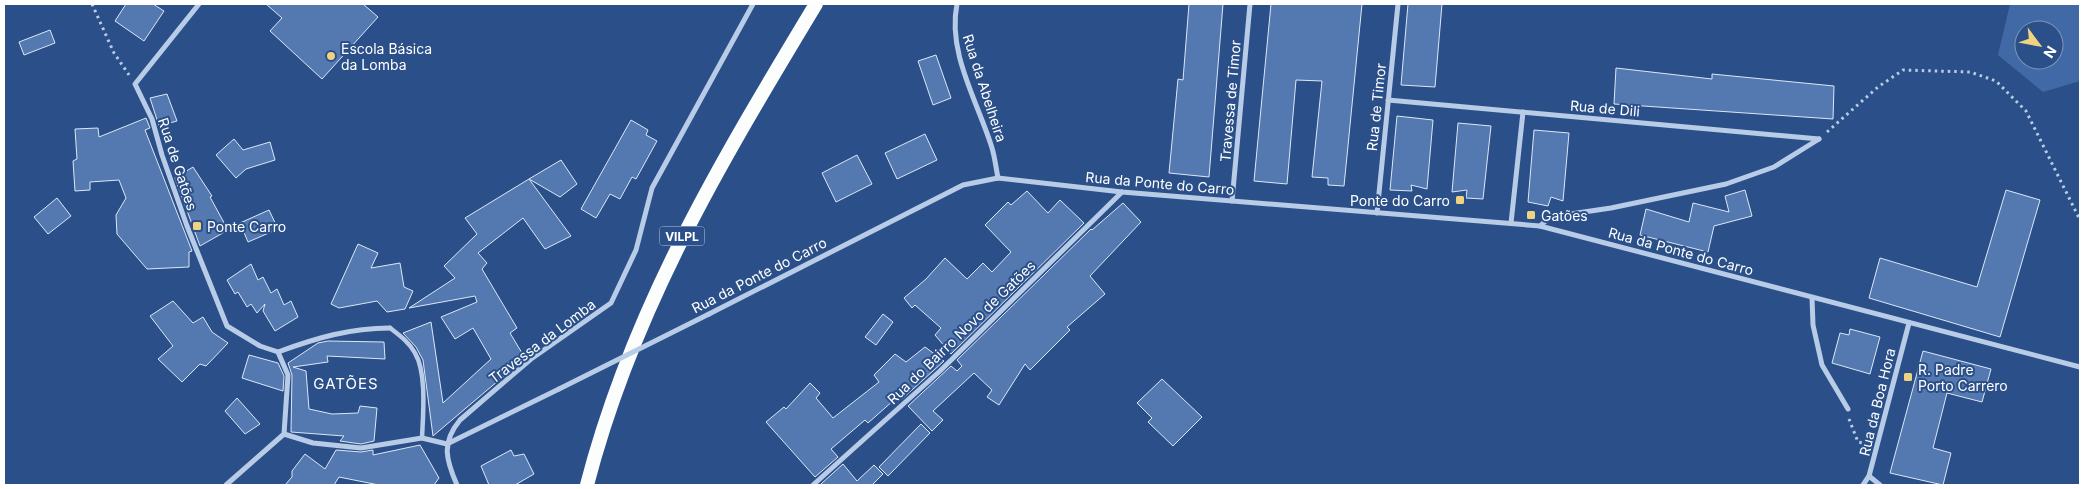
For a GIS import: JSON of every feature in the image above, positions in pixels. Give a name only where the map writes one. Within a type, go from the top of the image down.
[{"type":"highway","name":"VILPL","points":[[587,485],[624,366],[672,255],[721,162],[816,4]]},
{"type":"street","points":[[135,84],[199,4]]},
{"type":"street","name":"Travessa da Lomba","points":[[447,444],[450,432],[460,420],[531,359],[611,304],[636,250],[652,188],[753,4]]},
{"type":"street","name":"Rua da Abelheira","points":[[957,4],[955,20],[956,46],[992,149],[998,178]]},
{"type":"street","name":"Travessa de Timor","points":[[1232,201],[1250,4]]},
{"type":"street","name":"Rua de Timor","points":[[1377,213],[1398,4]]},
{"type":"street","name":"Rua de Gatões","points":[[135,84],[152,119],[162,155],[187,226],[227,326],[260,346],[278,352]]},
{"type":"street","name":"Rua de Dili","points":[[1388,100],[1819,139]]},
{"type":"street","points":[[1510,224],[1523,112]]},
{"type":"street","points":[[1540,226],[1550,218],[1602,210],[1726,184],[1774,167],[1819,139]]},
{"type":"street","name":"Rua da Ponte do Carro","points":[[447,444],[709,314],[962,185],[998,178],[1122,192],[1540,226],[2080,367]]},
{"type":"street","name":"Rua do Bairro Novo de Gatões","points":[[813,485],[940,371],[1122,192]]},
{"type":"street","points":[[1812,298],[1813,324],[1822,365],[1848,409]]},
{"type":"street","name":"Rua da Boa Hora","points":[[1863,485],[1869,476],[1909,322]]},
{"type":"street","points":[[226,485],[284,434],[288,375],[278,352],[325,335],[362,328],[390,328],[416,354],[423,395],[422,438]]},
{"type":"street","points":[[284,434],[314,443],[362,448],[422,438],[447,444],[448,466],[457,485]]},
{"type":"street","points":[[1869,476],[1880,485]]},
{"type":"path","points":[[92,4],[114,53],[135,84]]},
{"type":"path","points":[[1819,139],[1878,87],[1903,70],[1970,72],[1996,81],[2026,111],[2080,220]]},
{"type":"path","points":[[1848,409],[1848,418],[1858,442],[1877,447]]},
{"type":"shaded area","points":[[2010,4],[2080,4],[2080,81],[2043,92],[2016,70],[2064,70],[2064,20],[2014,20],[2014,68],[1998,55]]},
{"type":"building","points":[[126,4],[153,4],[164,11],[144,41],[115,21]]},
{"type":"building","points":[[266,4],[363,4],[378,17],[322,79],[270,31],[282,18]]},
{"type":"building","points":[[1189,4],[1223,4],[1209,177],[1169,173],[1178,79],[1183,80]]},
{"type":"building","points":[[1271,4],[1362,4],[1344,186],[1328,185],[1328,178],[1312,177],[1322,81],[1296,80],[1287,184],[1254,181]]},
{"type":"building","points":[[1408,4],[1442,4],[1435,87],[1401,85]]},
{"type":"building","points":[[50,30],[55,43],[24,55],[19,42]]},
{"type":"building","points":[[936,55],[951,98],[933,105],[918,61]]},
{"type":"building","points":[[1616,68],[1712,79],[1712,74],[1834,86],[1833,119],[1614,104]]},
{"type":"building","points":[[167,94],[177,121],[159,126],[150,98]]},
{"type":"building","points":[[1397,116],[1433,120],[1427,189],[1411,185],[1412,191],[1390,190]]},
{"type":"building","points":[[146,118],[150,128],[145,130],[192,251],[189,252],[189,267],[147,269],[117,234],[116,215],[126,198],[119,180],[90,182],[90,190],[75,191],[73,161],[77,159],[75,129],[98,128],[99,137]]},
{"type":"building","points":[[631,120],[648,130],[646,135],[657,141],[636,179],[632,177],[620,199],[610,194],[596,218],[581,209]]},
{"type":"building","points":[[1458,123],[1491,126],[1483,199],[1466,198],[1467,190],[1452,192]]},
{"type":"building","points":[[1534,130],[1569,133],[1563,201],[1551,197],[1548,206],[1528,202]]},
{"type":"building","points":[[925,134],[937,160],[897,179],[885,153]]},
{"type":"building","points":[[234,139],[243,150],[270,142],[275,160],[246,169],[236,178],[216,155]]},
{"type":"building","points":[[857,155],[872,184],[836,202],[822,173]]},
{"type":"building","points":[[561,160],[577,184],[560,197],[529,179]]},
{"type":"building","points":[[193,167],[212,196],[210,197],[228,230],[200,246],[175,178]]},
{"type":"building","points":[[529,179],[571,236],[545,249],[523,218],[478,253],[487,263],[482,269],[517,328],[510,333],[525,358],[433,436],[423,360],[416,347],[403,333],[431,322],[443,403],[491,359],[473,328],[455,339],[441,317],[477,302],[475,296],[409,308],[455,278],[444,266],[477,234],[465,218]]},
{"type":"building","points":[[1745,190],[1752,216],[1714,226],[1708,252],[1640,235],[1646,209],[1689,222],[1693,203],[1729,212],[1725,196]]},
{"type":"building","points":[[2006,190],[2040,200],[2000,337],[1869,298],[1880,258],[1977,287]]},
{"type":"building","points":[[1027,191],[1048,213],[1060,200],[1084,223],[951,354],[935,335],[941,328],[915,305],[912,308],[904,298],[926,279],[945,258],[967,279],[983,263],[992,272],[1011,252],[985,225],[1008,202],[1011,205]]},
{"type":"building","points":[[57,198],[71,216],[48,234],[34,217]]},
{"type":"building","points":[[1123,203],[1141,222],[1090,276],[1105,294],[1067,327],[1070,330],[1030,370],[1025,364],[999,405],[987,397],[992,390],[974,373],[933,411],[943,420],[932,431],[908,406],[951,366],[957,371],[962,366],[957,360],[1091,229]]},
{"type":"building","points":[[269,210],[278,229],[248,242],[240,223]]},
{"type":"building","points":[[358,244],[378,253],[371,268],[400,263],[404,287],[413,291],[405,309],[387,312],[377,301],[339,308],[331,304]]},
{"type":"building","points":[[251,264],[258,280],[263,277],[271,293],[277,289],[284,305],[291,301],[298,317],[275,331],[263,311],[265,304],[257,313],[251,304],[247,307],[238,292],[235,294],[227,280]]},
{"type":"building","points":[[173,301],[193,323],[203,317],[212,332],[228,343],[206,366],[200,364],[182,382],[158,359],[173,346],[150,316]]},
{"type":"building","points":[[883,314],[893,322],[876,345],[865,337]]},
{"type":"building","points":[[1850,329],[1880,337],[1870,374],[1832,363],[1840,333],[1849,335]]},
{"type":"building","points":[[328,341],[384,342],[385,359],[327,356],[328,362],[293,367],[306,371],[309,409],[332,414],[358,413],[360,406],[377,408],[374,441],[361,444],[340,441],[344,436],[291,432],[292,375],[288,363],[318,343]]},
{"type":"building","points":[[925,347],[944,361],[902,399],[899,397],[894,400],[868,423],[865,420],[831,449],[838,457],[815,477],[766,422],[784,407],[786,409],[810,383],[820,393],[816,398],[833,418],[879,382],[874,375],[895,354],[906,362]]},
{"type":"building","points":[[1923,351],[1991,369],[1982,402],[1947,393],[1933,448],[1951,453],[1943,485],[1890,473]]},
{"type":"building","points":[[249,355],[278,363],[284,376],[283,391],[242,378]]},
{"type":"building","points":[[1162,379],[1202,417],[1173,446],[1148,422],[1152,418],[1137,403]]},
{"type":"building","points":[[237,398],[260,424],[245,434],[225,411]]},
{"type":"building","points":[[921,424],[930,433],[888,476],[879,467]]},
{"type":"building","points":[[420,445],[439,478],[434,485],[379,485],[339,477],[334,485],[285,485],[292,477],[292,471],[305,454],[325,469],[336,450],[361,452],[373,450],[373,455]]},
{"type":"building","points":[[511,450],[514,456],[524,454],[534,474],[515,485],[489,485],[481,466]]},
{"type":"building","points":[[843,464],[857,481],[874,465],[883,474],[872,485],[821,484]]},
{"type":"place","name":"Escola Básica da Lomba","points":[[331,56]]},
{"type":"place","name":"Ponte do Carro","points":[[1460,200]]},
{"type":"place","name":"Gatões","points":[[1531,215]]},
{"type":"place","name":"Ponte Carro","points":[[197,226]]},
{"type":"place","name":"R. Padre Porto Carrero","points":[[1908,377]]},
{"type":"district","name":"GATÕES","points":[[346,383]]}]
